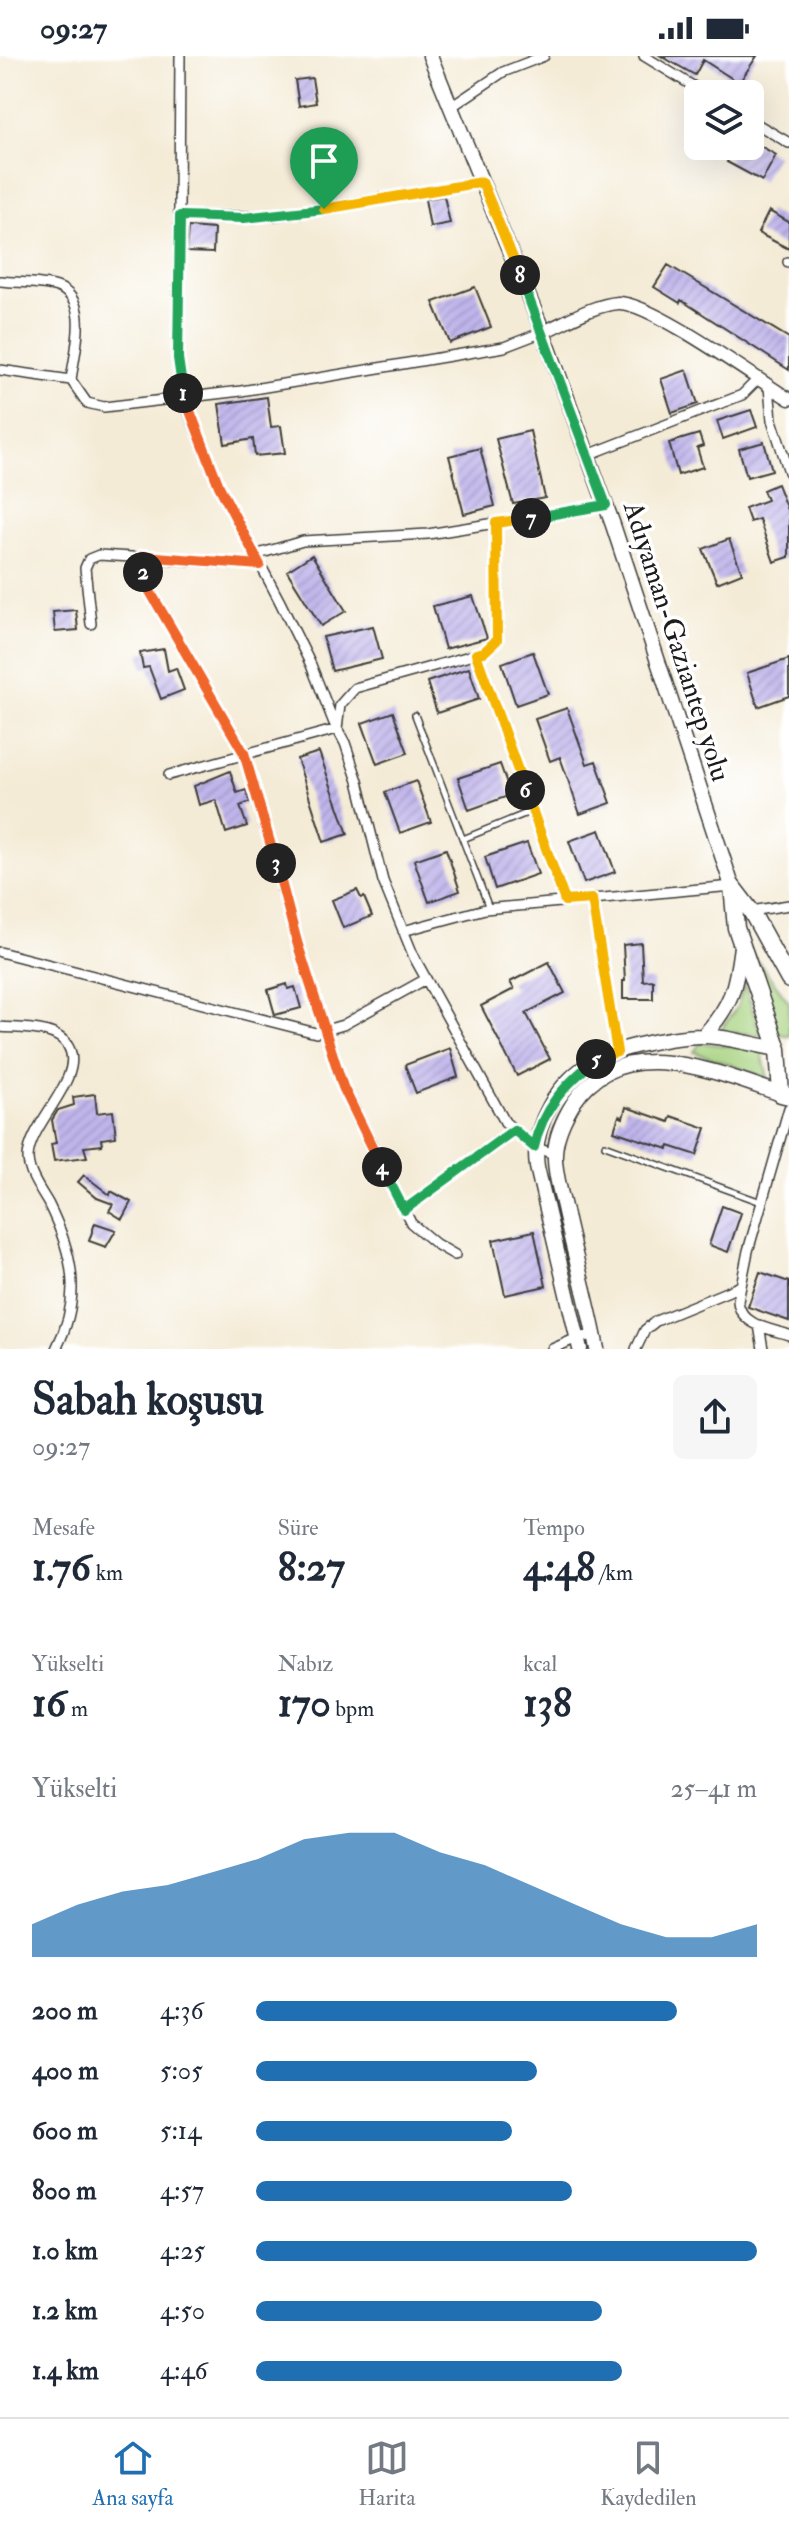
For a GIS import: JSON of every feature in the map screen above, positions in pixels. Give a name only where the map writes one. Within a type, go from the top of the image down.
[{"type":"highway","points":[[732,886],[751,911],[789,980]]},
{"type":"highway","points":[[732,886],[741,945],[784,1049],[786,1099]]},
{"type":"main road","name":"Adıyaman-Gaziantep yolu","points":[[430,56],[543,332],[588,455],[732,886]]},
{"type":"main road","points":[[703,1036],[720,1019],[733,993],[741,945]]},
{"type":"main road","points":[[578,1343],[534,1147],[547,1110],[569,1082],[596,1059],[641,1044],[703,1036],[784,1049]]},
{"type":"main road","points":[[595,1342],[554,1154],[561,1122],[579,1094],[595,1079],[619,1067],[649,1061],[689,1064],[786,1099]]},
{"type":"street","points":[[180,56],[178,358],[183,398],[219,486],[311,665],[345,743],[358,781],[383,881],[426,979],[505,1122],[534,1147],[554,1154]]},
{"type":"street","points":[[451,107],[503,72],[544,56]]},
{"type":"street","points":[[644,56],[684,81]]},
{"type":"street","points":[[764,128],[789,143]]},
{"type":"street","points":[[180,216],[275,216],[482,182]]},
{"type":"street","points":[[0,281],[54,286],[67,291],[74,299],[79,312],[71,380],[87,403],[96,406],[241,391],[504,347],[602,306],[628,303],[655,314],[789,399]]},
{"type":"street","points":[[0,370],[71,380]]},
{"type":"street","points":[[588,455],[742,395],[764,383]]},
{"type":"street","points":[[764,383],[789,472]]},
{"type":"street","points":[[91,624],[85,568],[89,559],[111,554],[258,560],[303,541],[428,534],[606,505]]},
{"type":"street","points":[[337,729],[340,705],[355,688],[484,652],[497,640],[496,523]]},
{"type":"street","points":[[143,556],[144,579],[148,588],[244,753],[297,942],[343,1087],[404,1210],[420,1232],[455,1255]]},
{"type":"street","points":[[169,775],[337,729]]},
{"type":"street","points":[[403,931],[490,909],[732,886]]},
{"type":"street","points":[[592,899],[617,1052]]},
{"type":"street","points":[[751,911],[789,905]]},
{"type":"street","points":[[0,952],[103,976],[303,1032],[326,1032],[426,979]]},
{"type":"street","points":[[0,1027],[44,1031],[67,1044],[71,1054],[71,1067],[62,1090],[33,1137],[28,1158],[37,1184],[67,1244],[73,1303],[69,1322],[56,1349]]},
{"type":"street","points":[[786,1099],[738,1309],[746,1319],[789,1335]]},
{"type":"street","points":[[404,1210],[514,1130]]},
{"type":"street","points":[[636,1349],[645,1330],[656,1321],[741,1286]]},
{"type":"street","points":[[759,1325],[763,1349]]},
{"type":"street","points":[[552,1349],[595,1342]]},
{"type":"lane","points":[[476,654],[565,901]]},
{"type":"lane","points":[[415,715],[490,909]]},
{"type":"lane","points":[[463,839],[532,811]]},
{"type":"lane","points":[[605,1145],[762,1202]]},
{"type":"green space","points":[[751,952],[789,1002],[789,1036],[776,1033]]},
{"type":"green space","points":[[744,984],[761,1035],[720,1031],[737,1007]]},
{"type":"green space","points":[[700,1043],[761,1049],[768,1078],[694,1052]]},
{"type":"building","points":[[661,56],[757,56],[741,80],[734,80],[703,60],[695,75]]},
{"type":"building","points":[[312,78],[316,103],[299,106],[295,80]]},
{"type":"building","points":[[764,148],[776,155],[762,181],[727,162],[764,160]]},
{"type":"building","points":[[444,196],[450,223],[430,227],[425,199]]},
{"type":"building","points":[[769,211],[789,222],[789,249],[758,233]]},
{"type":"building","points":[[188,227],[214,229],[213,253],[186,252]]},
{"type":"building","points":[[668,265],[789,338],[789,370],[681,300],[680,303],[654,287]]},
{"type":"building","points":[[475,287],[491,327],[450,343],[433,302]]},
{"type":"building","points":[[687,370],[698,404],[672,413],[661,379]]},
{"type":"building","points":[[267,397],[271,427],[281,426],[285,453],[255,456],[253,439],[225,444],[219,404]]},
{"type":"building","points":[[751,410],[757,427],[723,439],[717,421]]},
{"type":"building","points":[[530,431],[545,498],[513,504],[496,439]]},
{"type":"building","points":[[699,434],[703,446],[697,448],[703,467],[678,475],[669,443]]},
{"type":"building","points":[[764,442],[772,470],[747,477],[739,449]]},
{"type":"building","points":[[480,448],[495,506],[464,514],[449,456]]},
{"type":"building","points":[[777,484],[789,515],[789,557],[774,562],[759,519],[750,522],[745,508],[767,500],[763,490]]},
{"type":"building","points":[[729,539],[742,573],[717,583],[703,549]]},
{"type":"building","points":[[312,555],[346,611],[321,626],[287,571]]},
{"type":"building","points":[[473,596],[487,638],[445,649],[433,606]]},
{"type":"building","points":[[76,610],[78,630],[55,632],[53,612]]},
{"type":"building","points":[[373,626],[382,659],[332,671],[323,637]]},
{"type":"building","points":[[164,649],[168,671],[176,668],[184,690],[161,699],[149,667],[143,668],[140,653]]},
{"type":"building","points":[[533,652],[548,694],[516,705],[502,663]]},
{"type":"building","points":[[789,659],[789,696],[758,707],[747,673]]},
{"type":"building","points":[[469,668],[479,699],[437,713],[427,682]]},
{"type":"building","points":[[567,708],[587,764],[596,761],[611,803],[580,814],[560,757],[550,761],[535,719]]},
{"type":"building","points":[[393,712],[408,753],[377,764],[362,723]]},
{"type":"building","points":[[319,752],[348,834],[324,842],[297,759]]},
{"type":"building","points":[[500,764],[511,795],[469,810],[458,778]]},
{"type":"building","points":[[230,771],[237,793],[246,790],[250,802],[240,806],[247,826],[226,833],[216,800],[199,805],[194,786]]},
{"type":"building","points":[[416,781],[431,822],[400,833],[385,792]]},
{"type":"building","points":[[600,830],[615,872],[584,883],[569,841]]},
{"type":"building","points":[[527,843],[538,874],[495,889],[485,857]]},
{"type":"building","points":[[446,849],[460,891],[429,902],[414,860]]},
{"type":"building","points":[[357,890],[361,898],[364,897],[372,916],[343,928],[332,900]]},
{"type":"building","points":[[641,943],[643,981],[653,980],[653,999],[623,999],[623,945]]},
{"type":"building","points":[[549,962],[565,993],[526,1013],[550,1059],[517,1076],[481,1006],[514,989],[510,982]]},
{"type":"building","points":[[287,984],[288,989],[295,987],[301,1008],[275,1015],[268,990]]},
{"type":"building","points":[[450,1048],[458,1077],[416,1093],[405,1065]]},
{"type":"building","points":[[95,1094],[97,1113],[113,1111],[116,1137],[101,1139],[102,1145],[84,1147],[87,1157],[54,1161],[51,1144],[56,1143],[52,1120],[58,1110],[74,1105],[73,1097]]},
{"type":"building","points":[[626,1107],[669,1122],[671,1116],[706,1128],[697,1155],[614,1131]]},
{"type":"building","points":[[84,1175],[110,1195],[111,1191],[131,1202],[122,1219],[109,1211],[113,1204],[97,1198],[78,1182]]},
{"type":"building","points":[[722,1206],[741,1213],[728,1252],[709,1245]]},
{"type":"building","points":[[95,1223],[116,1230],[106,1247],[89,1241]]},
{"type":"building","points":[[534,1231],[546,1286],[505,1295],[493,1240]]},
{"type":"building","points":[[760,1272],[789,1282],[789,1321],[748,1307]]},
{"type":"route","points":[[482,182],[543,332],[606,505],[496,523],[497,640],[484,652],[476,654],[565,901],[592,899],[617,1052],[596,1059],[569,1082],[547,1110],[534,1147],[514,1130],[404,1210],[343,1087],[297,942],[244,753],[148,588],[143,568],[143,556],[260,565],[219,486],[183,398],[178,358],[180,216],[244,218],[324,209],[482,182]]}]
